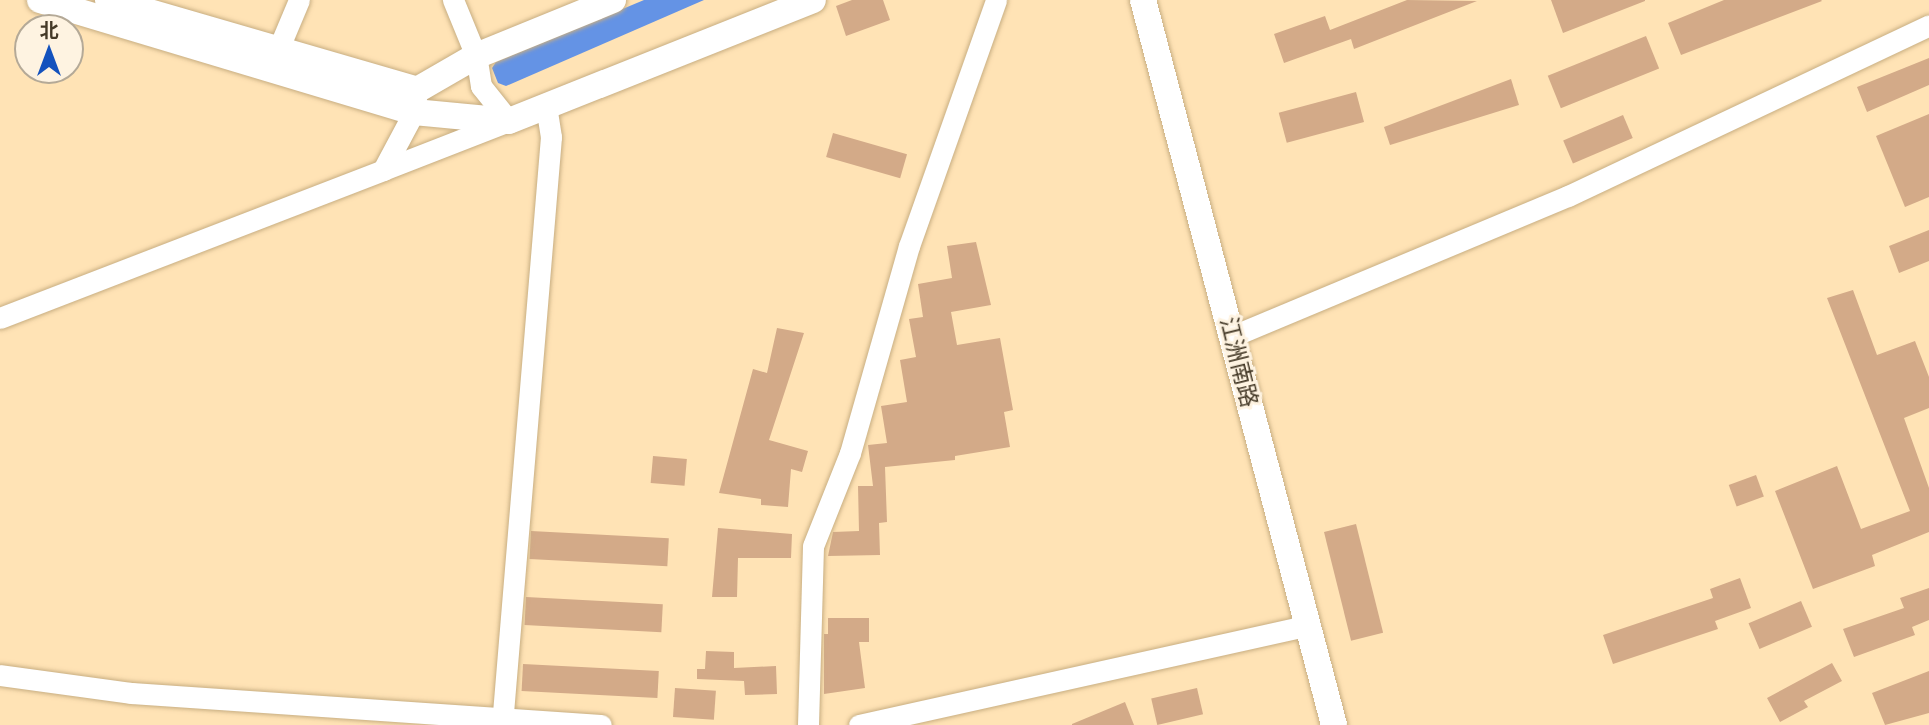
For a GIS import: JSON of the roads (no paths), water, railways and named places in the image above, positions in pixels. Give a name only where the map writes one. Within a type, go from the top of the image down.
[{"type":"main road","points":[[40,0],[415,101],[509,121],[813,0]]},
{"type":"main road","points":[[108,0],[278,50],[415,101]]},
{"type":"main road","points":[[415,101],[476,56],[613,0]]},
{"type":"main road","name":"江洲南路","points":[[1143,0],[1334,725]]},
{"type":"street","points":[[278,50],[299,0]]},
{"type":"street","points":[[0,318],[509,121],[481,86],[476,56],[453,0]]},
{"type":"street","points":[[808,725],[813,546],[849,453],[909,246],[996,0]]},
{"type":"street","points":[[1233,336],[1568,196],[1929,25]]},
{"type":"street","points":[[383,170],[415,101]]},
{"type":"street","points":[[503,722],[551,137],[546,107]]},
{"type":"street","points":[[859,725],[1306,626]]},
{"type":"street","points":[[0,675],[131,692],[503,722],[601,725]]},
{"type":"water","points":[[644,0],[704,0],[506,86],[498,83],[492,68],[496,62]]}]
